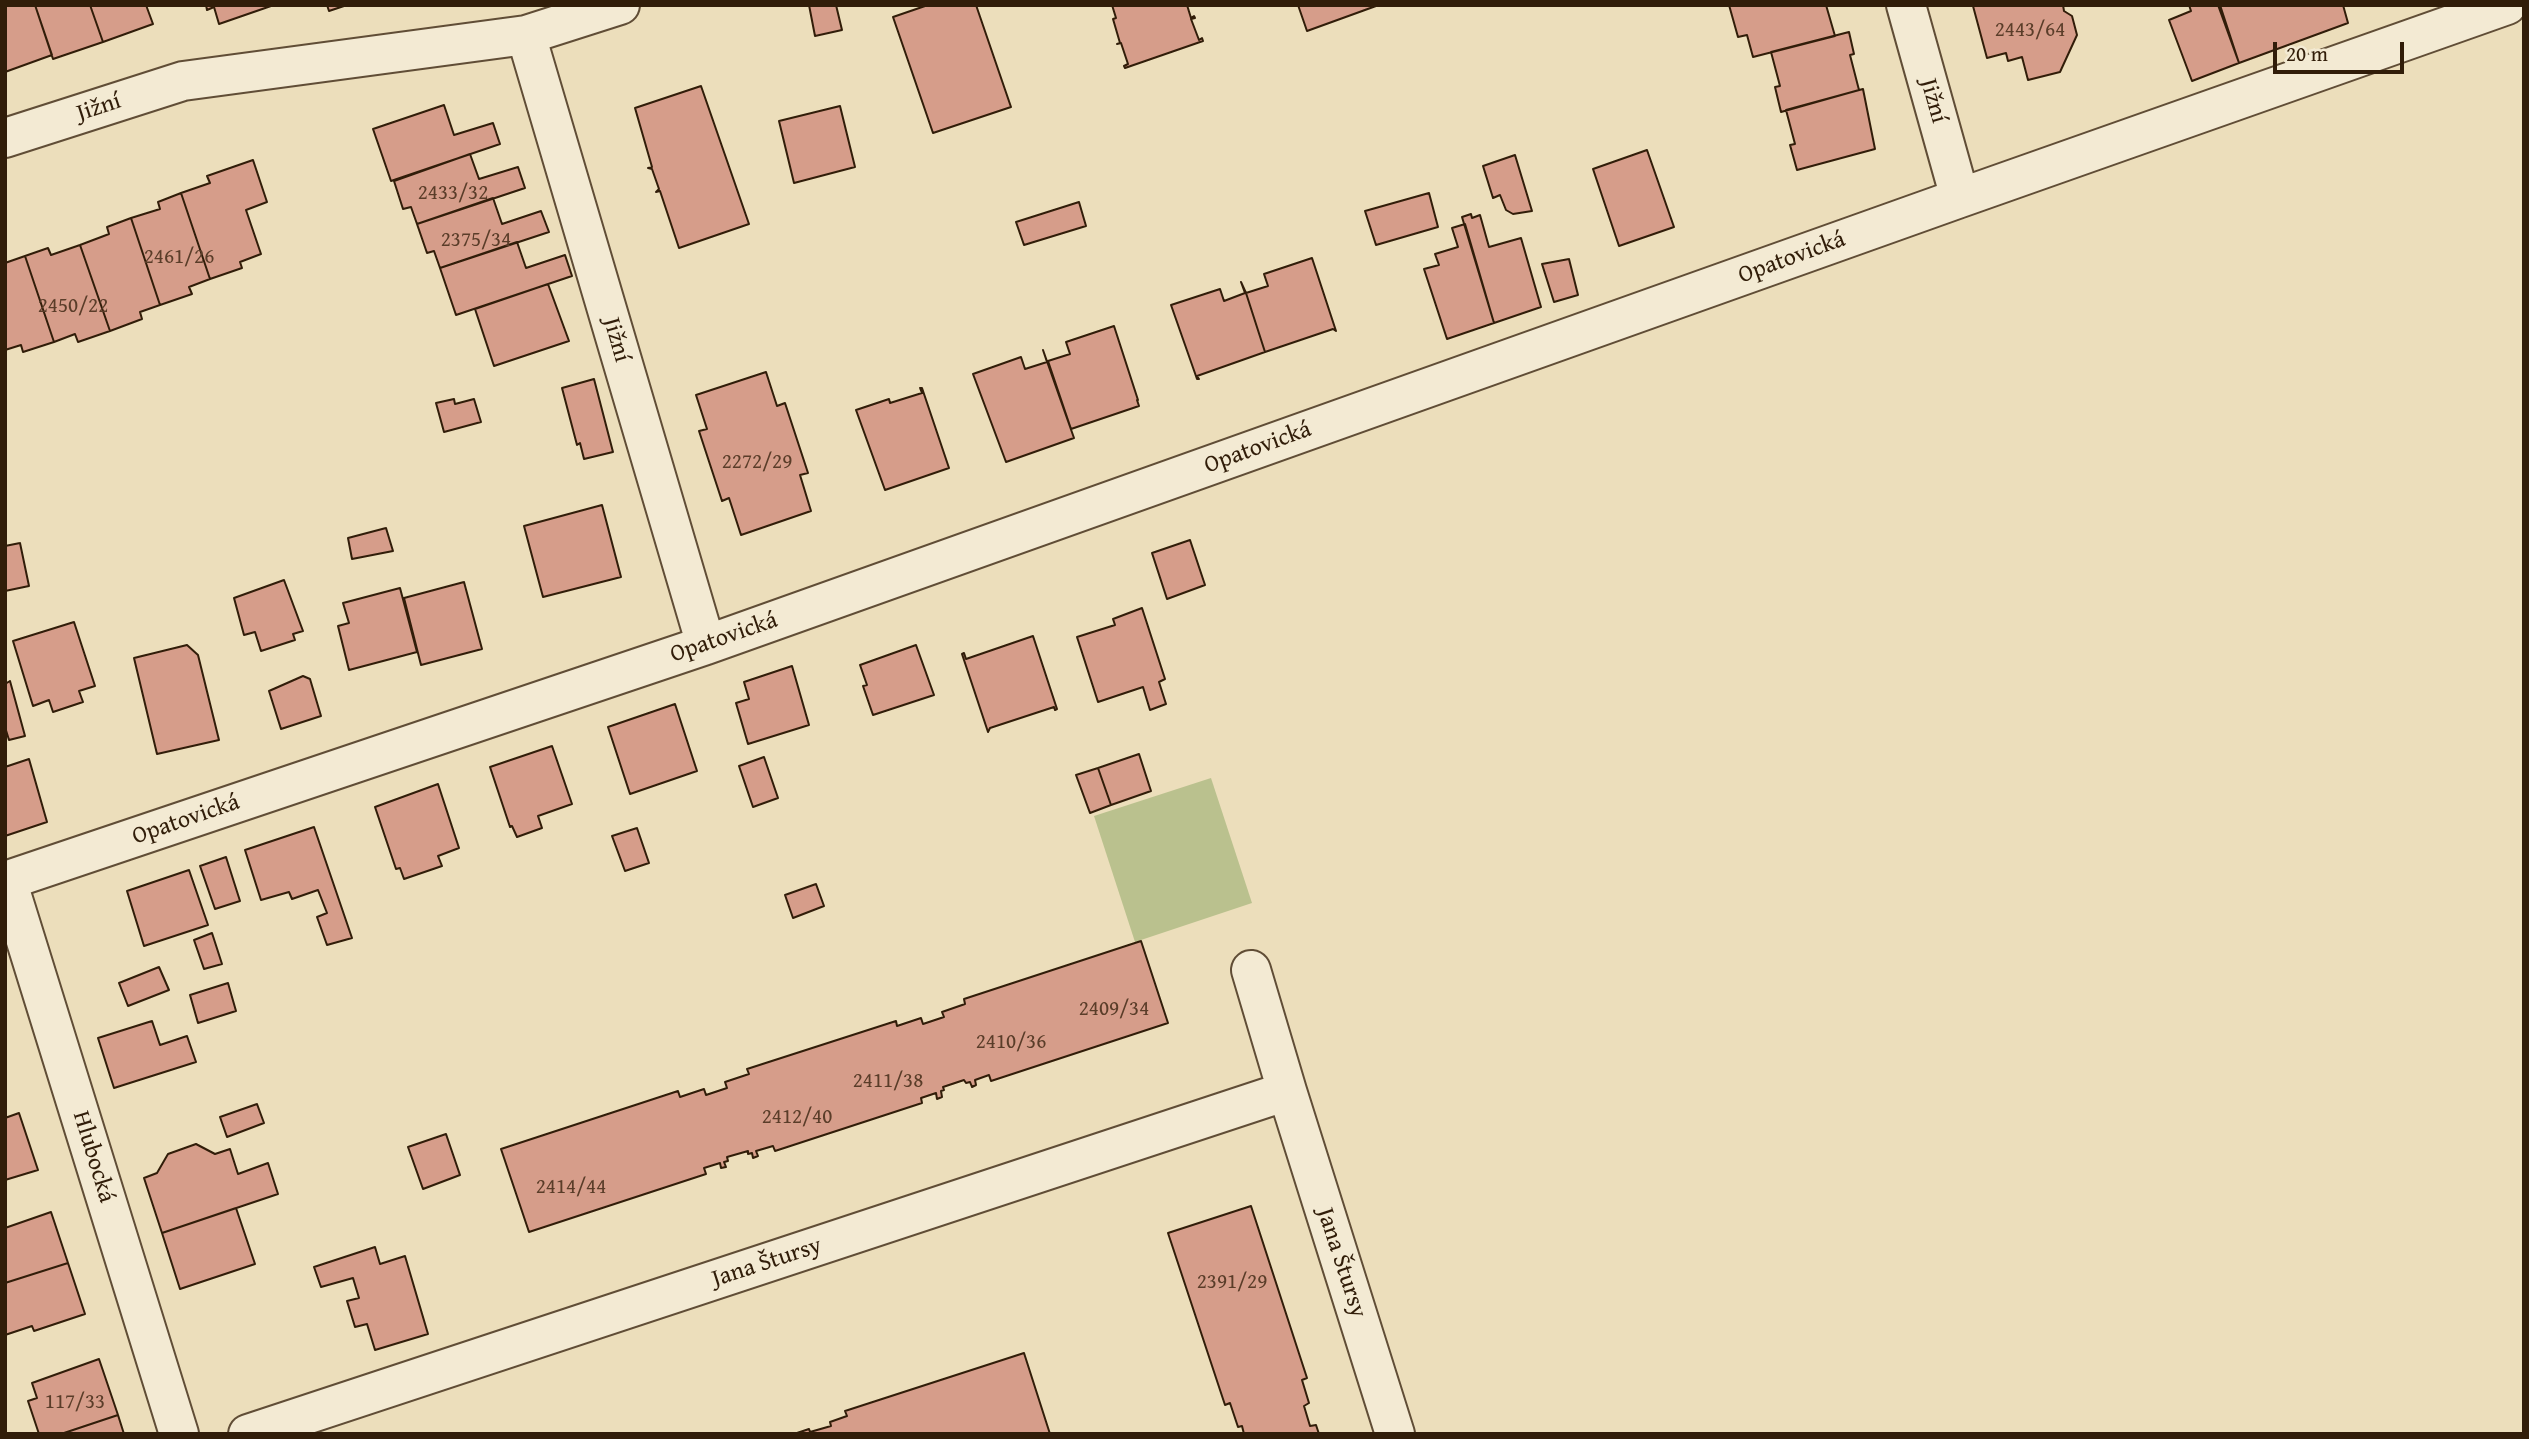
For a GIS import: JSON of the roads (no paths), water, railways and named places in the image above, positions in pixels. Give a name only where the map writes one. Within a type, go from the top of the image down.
[{"type":"street","name":"Jižní","points":[[5,138],[183,81],[526,35],[620,5]]},
{"type":"street","name":"Jižní","points":[[1906,5],[1960,198]]},
{"type":"street","name":"Opatovická","points":[[6,880],[706,645],[2503,6]]},
{"type":"street","name":"Jižní","points":[[526,35],[706,645]]},
{"type":"street","name":"Hlubocká","points":[[6,880],[179,1434]]},
{"type":"street","name":"Jana Štursy","points":[[1251,970],[1395,1434]]},
{"type":"street","name":"Jana Štursy","points":[[248,1434],[1287,1091]]}]
